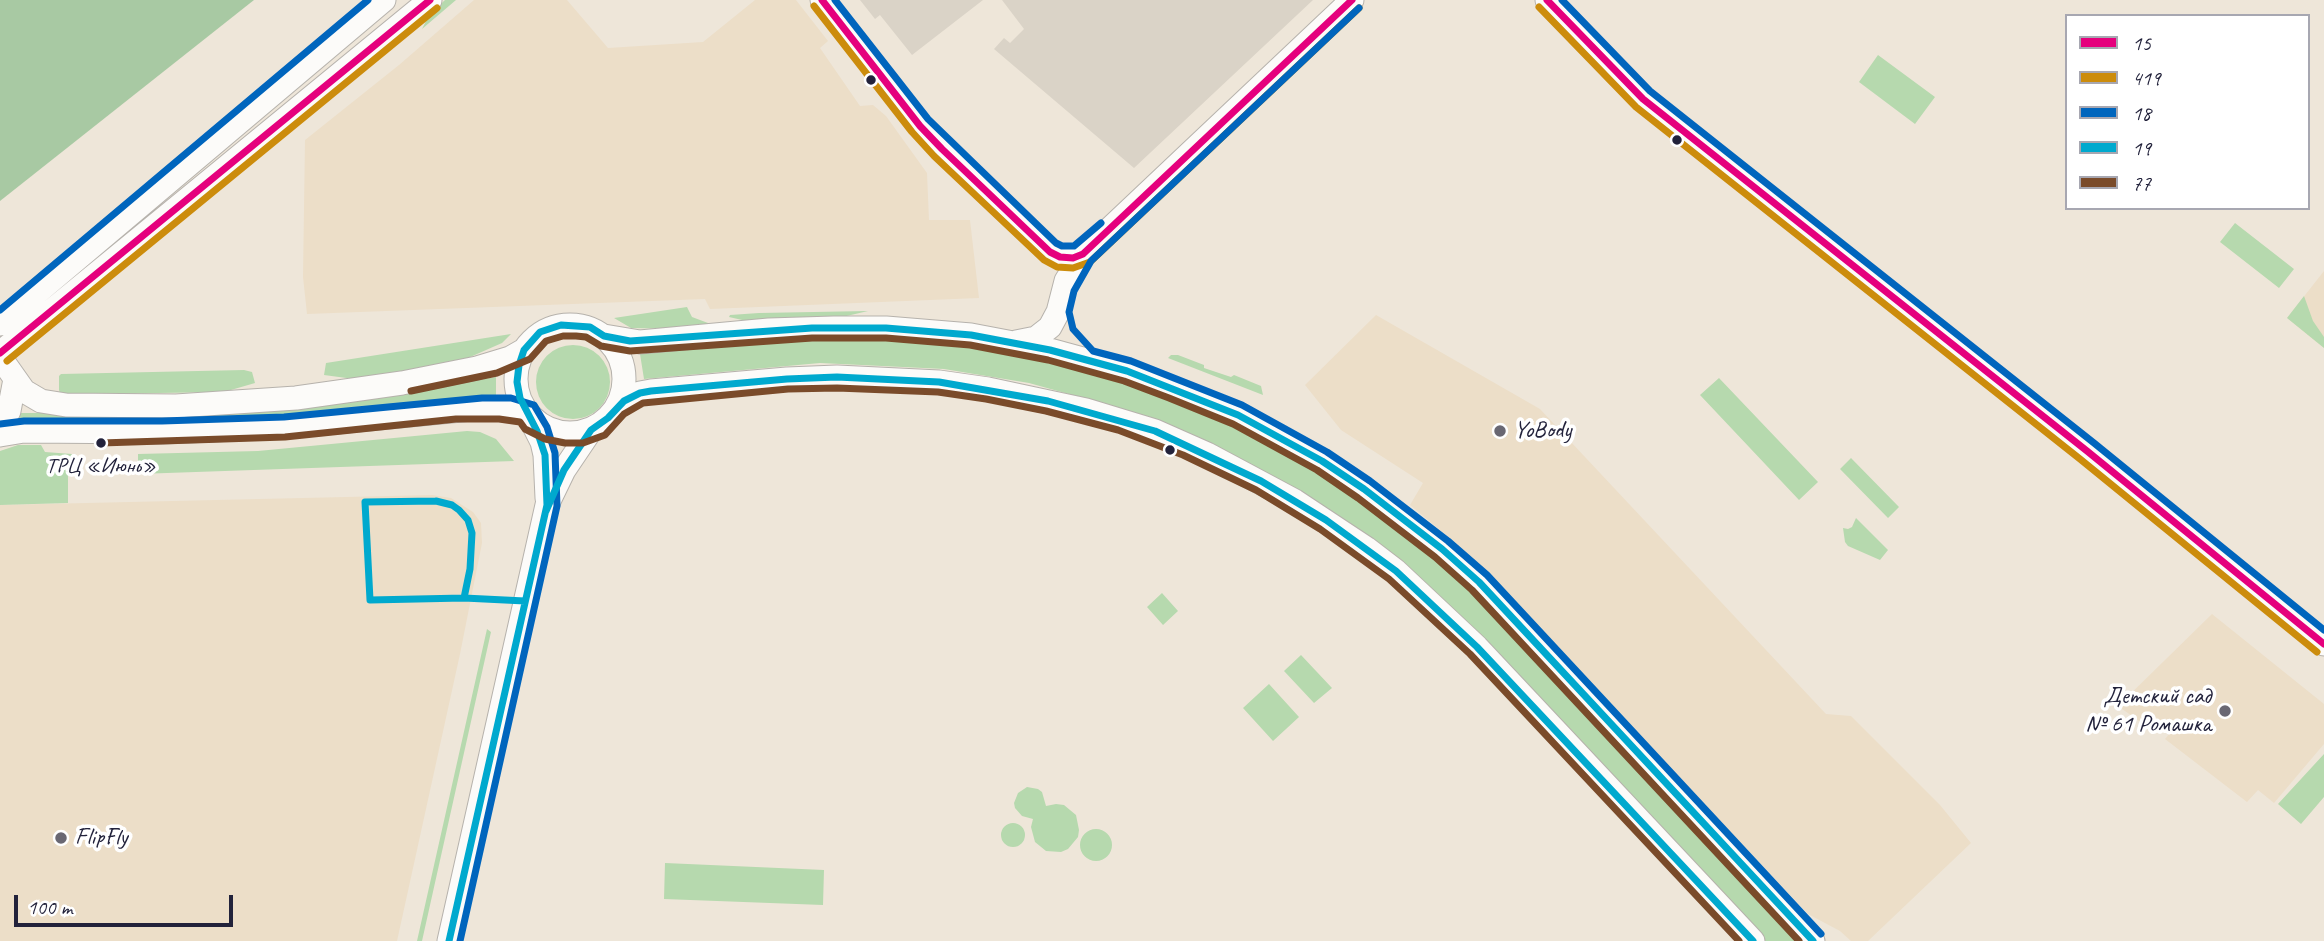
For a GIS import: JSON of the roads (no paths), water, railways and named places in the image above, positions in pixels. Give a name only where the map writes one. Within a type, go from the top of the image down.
[{"type":"main road","points":[[0,324],[384,0]]},
{"type":"main road","points":[[430,0],[0,355],[24,391],[41,401],[92,406],[176,406],[296,398],[402,383],[477,368],[524,350]]},
{"type":"main road","points":[[822,0],[920,126],[1050,252],[1060,269],[1064,287]]},
{"type":"main road","points":[[1012,342],[1042,335],[1053,323],[1064,287],[1083,254],[1352,0]]},
{"type":"main road","points":[[1547,0],[1643,99],[2087,451],[2324,644]]},
{"type":"main road","points":[[1050,252],[1066,257],[1083,254]]},
{"type":"main road","points":[[1058,312],[1066,339],[1088,361]]},
{"type":"main road","points":[[547,505],[545,455],[517,382],[524,350],[540,332],[561,325],[590,327],[604,336],[621,366],[623,383],[617,406]]},
{"type":"main road","points":[[604,336],[640,342],[769,330],[859,328],[946,332],[1012,342],[1127,371],[1238,415],[1322,460],[1442,549],[1479,582],[1813,941]]},
{"type":"main road","points":[[449,941],[547,505],[564,470],[592,430],[608,418],[617,406],[632,397],[651,391],[836,377],[939,382],[988,389],[1086,410],[1155,431],[1207,454],[1295,501],[1396,571],[1477,647],[1753,941]]},
{"type":"main road","points":[[0,426],[9,411],[15,379]]},
{"type":"main road","points":[[0,435],[24,431],[162,432],[285,427],[482,408],[510,408],[556,432],[592,430]]},
{"type":"place","name":"YoBody","points":[[1500,431]]},
{"type":"place","name":"ТРЦ «Июнь»","points":[[101,443]]},
{"type":"place","name":"Детский сад № 61 Ромашка","points":[[2225,711]]},
{"type":"place","name":"FlipFly","points":[[61,838]]}]
